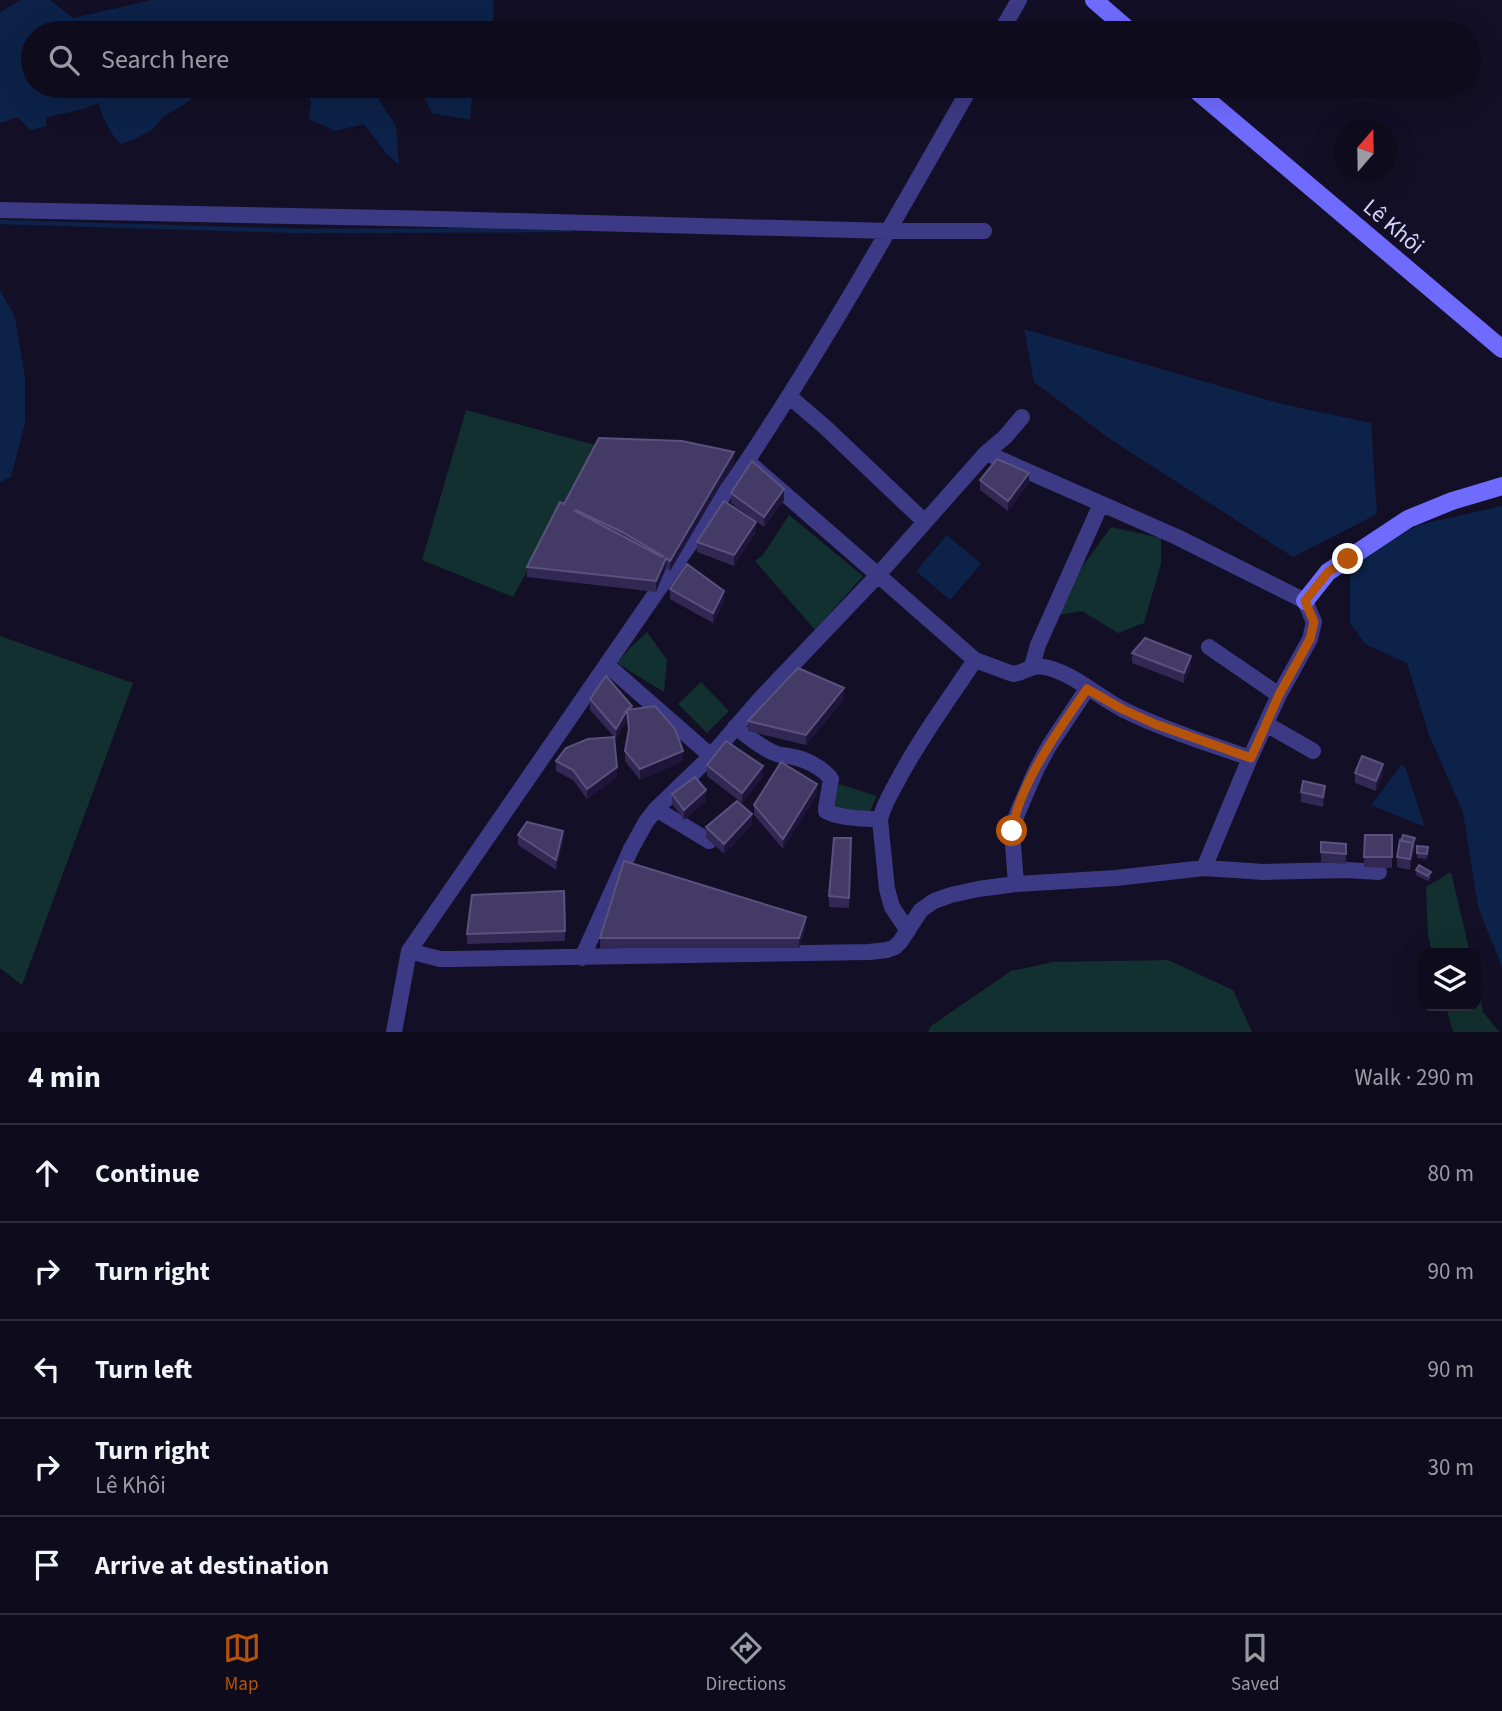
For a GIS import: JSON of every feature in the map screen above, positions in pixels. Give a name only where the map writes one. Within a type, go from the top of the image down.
[{"type":"street","points":[[1007,21],[1019,0]]},
{"type":"street","points":[[1094,0],[1118,21]]},
{"type":"street","points":[[394,1032],[409,951],[790,397],[964,98]]},
{"type":"street","name":"Lê Khôi","points":[[1205,98],[1502,349]]},
{"type":"street","points":[[0,210],[984,231]]},
{"type":"street","points":[[790,397],[925,522]]},
{"type":"street","points":[[582,958],[631,849],[656,809],[710,756],[773,684],[878,575],[986,453],[1005,437],[1022,417]]},
{"type":"street","points":[[986,453],[1177,537],[1305,601],[1314,622],[1310,639],[1279,695],[1204,868]]},
{"type":"street","points":[[747,461],[975,660],[1013,674],[1032,666],[1049,668],[1122,709],[1155,724],[1251,758]]},
{"type":"street","points":[[1305,601],[1328,572],[1408,519],[1452,501],[1502,486]]},
{"type":"street","points":[[1032,666],[1038,645],[1101,503]]},
{"type":"street","points":[[1209,647],[1279,695]]},
{"type":"street","points":[[908,931],[892,907],[887,889],[880,820],[884,806],[902,772],[975,660]]},
{"type":"street","points":[[607,665],[710,756]]},
{"type":"street","points":[[1016,884],[1012,831],[1017,814],[1049,746],[1087,689]]},
{"type":"street","points":[[1266,724],[1313,751]]},
{"type":"street","points":[[735,727],[766,749],[779,755],[799,758],[828,775],[831,779],[826,811],[830,814],[880,820]]},
{"type":"street","points":[[656,809],[709,841]]},
{"type":"street","points":[[409,951],[440,959],[869,952],[895,947],[921,910],[934,901],[978,889],[1204,868],[1264,872],[1379,872]]},
{"type":"green space","points":[[466,410],[595,445],[513,597],[422,560]]},
{"type":"green space","points":[[789,515],[863,576],[815,630],[755,561],[763,555]]},
{"type":"green space","points":[[1111,527],[1161,538],[1161,564],[1144,623],[1118,633],[1082,611],[1046,617]]},
{"type":"green space","points":[[647,632],[667,660],[664,692],[617,663]]},
{"type":"green space","points":[[0,636],[133,683],[22,985],[0,968]]},
{"type":"green space","points":[[701,682],[729,711],[707,733],[678,704]]},
{"type":"green space","points":[[839,784],[877,796],[869,814],[831,808]]},
{"type":"green space","points":[[1451,872],[1469,948],[1431,948],[1426,887]]},
{"type":"green space","points":[[1168,960],[1233,990],[1252,1032],[928,1032],[931,1026],[1011,971],[1053,962]]},
{"type":"green space","points":[[1481,1002],[1483,1012],[1499,1032],[1454,1032],[1447,1011],[1481,1011]]},
{"type":"water","points":[[21,0],[50,0],[73,18],[152,0],[494,0],[493,21],[21,21],[21,98],[191,98],[163,117],[153,129],[121,144],[107,125],[98,103],[47,117],[46,126],[30,130],[18,117],[0,123],[0,12]]},
{"type":"water","points":[[309,98],[379,98],[396,126],[399,165],[364,124],[335,131],[309,119]]},
{"type":"water","points":[[424,98],[472,98],[470,120],[432,113]]},
{"type":"water","points":[[0,290],[15,317],[25,378],[25,423],[11,477],[0,482]]},
{"type":"water","points":[[1024,329],[1278,403],[1371,423],[1377,514],[1293,557],[1110,439],[1034,382]]},
{"type":"water","points":[[1502,506],[1502,967],[1478,907],[1463,812],[1429,735],[1407,663],[1365,644],[1350,623],[1350,577],[1363,557],[1418,525]]},
{"type":"water","points":[[947,535],[981,564],[950,600],[916,571]]},
{"type":"water","points":[[1402,764],[1406,769],[1425,827],[1371,805]]},
{"type":"building","points":[[599,438],[682,441],[734,452],[670,561],[666,558],[656,581],[527,567],[560,502],[564,504]],"holes":[[[576,510],[663,556],[575,511]]]},
{"type":"building","points":[[997,459],[1029,473],[1008,501],[980,480]]},
{"type":"building","points":[[752,461],[784,489],[764,517],[731,493]]},
{"type":"building","points":[[724,501],[756,522],[734,555],[697,542]]},
{"type":"building","points":[[687,564],[724,591],[713,613],[670,589]]},
{"type":"building","points":[[1145,638],[1191,656],[1184,673],[1132,653]]},
{"type":"building","points":[[798,668],[844,688],[806,735],[748,721]]},
{"type":"building","points":[[606,676],[632,706],[616,729],[590,699]]},
{"type":"building","points":[[655,706],[675,729],[683,751],[640,769],[625,751],[629,729],[627,710]]},
{"type":"building","points":[[614,737],[617,767],[587,789],[573,770],[556,761],[566,748],[588,739]]},
{"type":"building","points":[[726,741],[763,766],[742,793],[707,765]]},
{"type":"building","points":[[1362,756],[1383,764],[1376,781],[1355,773]]},
{"type":"building","points":[[781,762],[817,784],[783,839],[754,805]]},
{"type":"building","points":[[695,777],[706,790],[684,810],[672,794]]},
{"type":"building","points":[[1303,781],[1325,786],[1323,797],[1301,792]]},
{"type":"building","points":[[737,801],[752,814],[724,844],[706,827]]},
{"type":"building","points":[[527,822],[563,831],[556,860],[518,835]]},
{"type":"building","points":[[1365,835],[1392,835],[1392,857],[1364,857]]},
{"type":"building","points":[[1403,835],[1415,838],[1413,843],[1401,841]]},
{"type":"building","points":[[834,838],[851,838],[849,898],[829,896]]},
{"type":"building","points":[[1400,840],[1413,843],[1410,859],[1397,857]]},
{"type":"building","points":[[1321,842],[1346,844],[1346,854],[1321,852]]},
{"type":"building","points":[[1417,846],[1428,847],[1427,854],[1417,853]]},
{"type":"building","points":[[624,861],[806,917],[799,938],[600,938]]},
{"type":"building","points":[[1419,865],[1431,872],[1428,876],[1416,870]]},
{"type":"building","points":[[564,891],[565,931],[467,934],[472,895]]},
{"type":"waterway","points":[[0,222],[301,231],[569,230]]},
{"type":"route","points":[[1012,831],[1036,770],[1087,689],[1155,724],[1251,758],[1279,695],[1310,639],[1314,622],[1305,601],[1328,572],[1348,559]]}]
